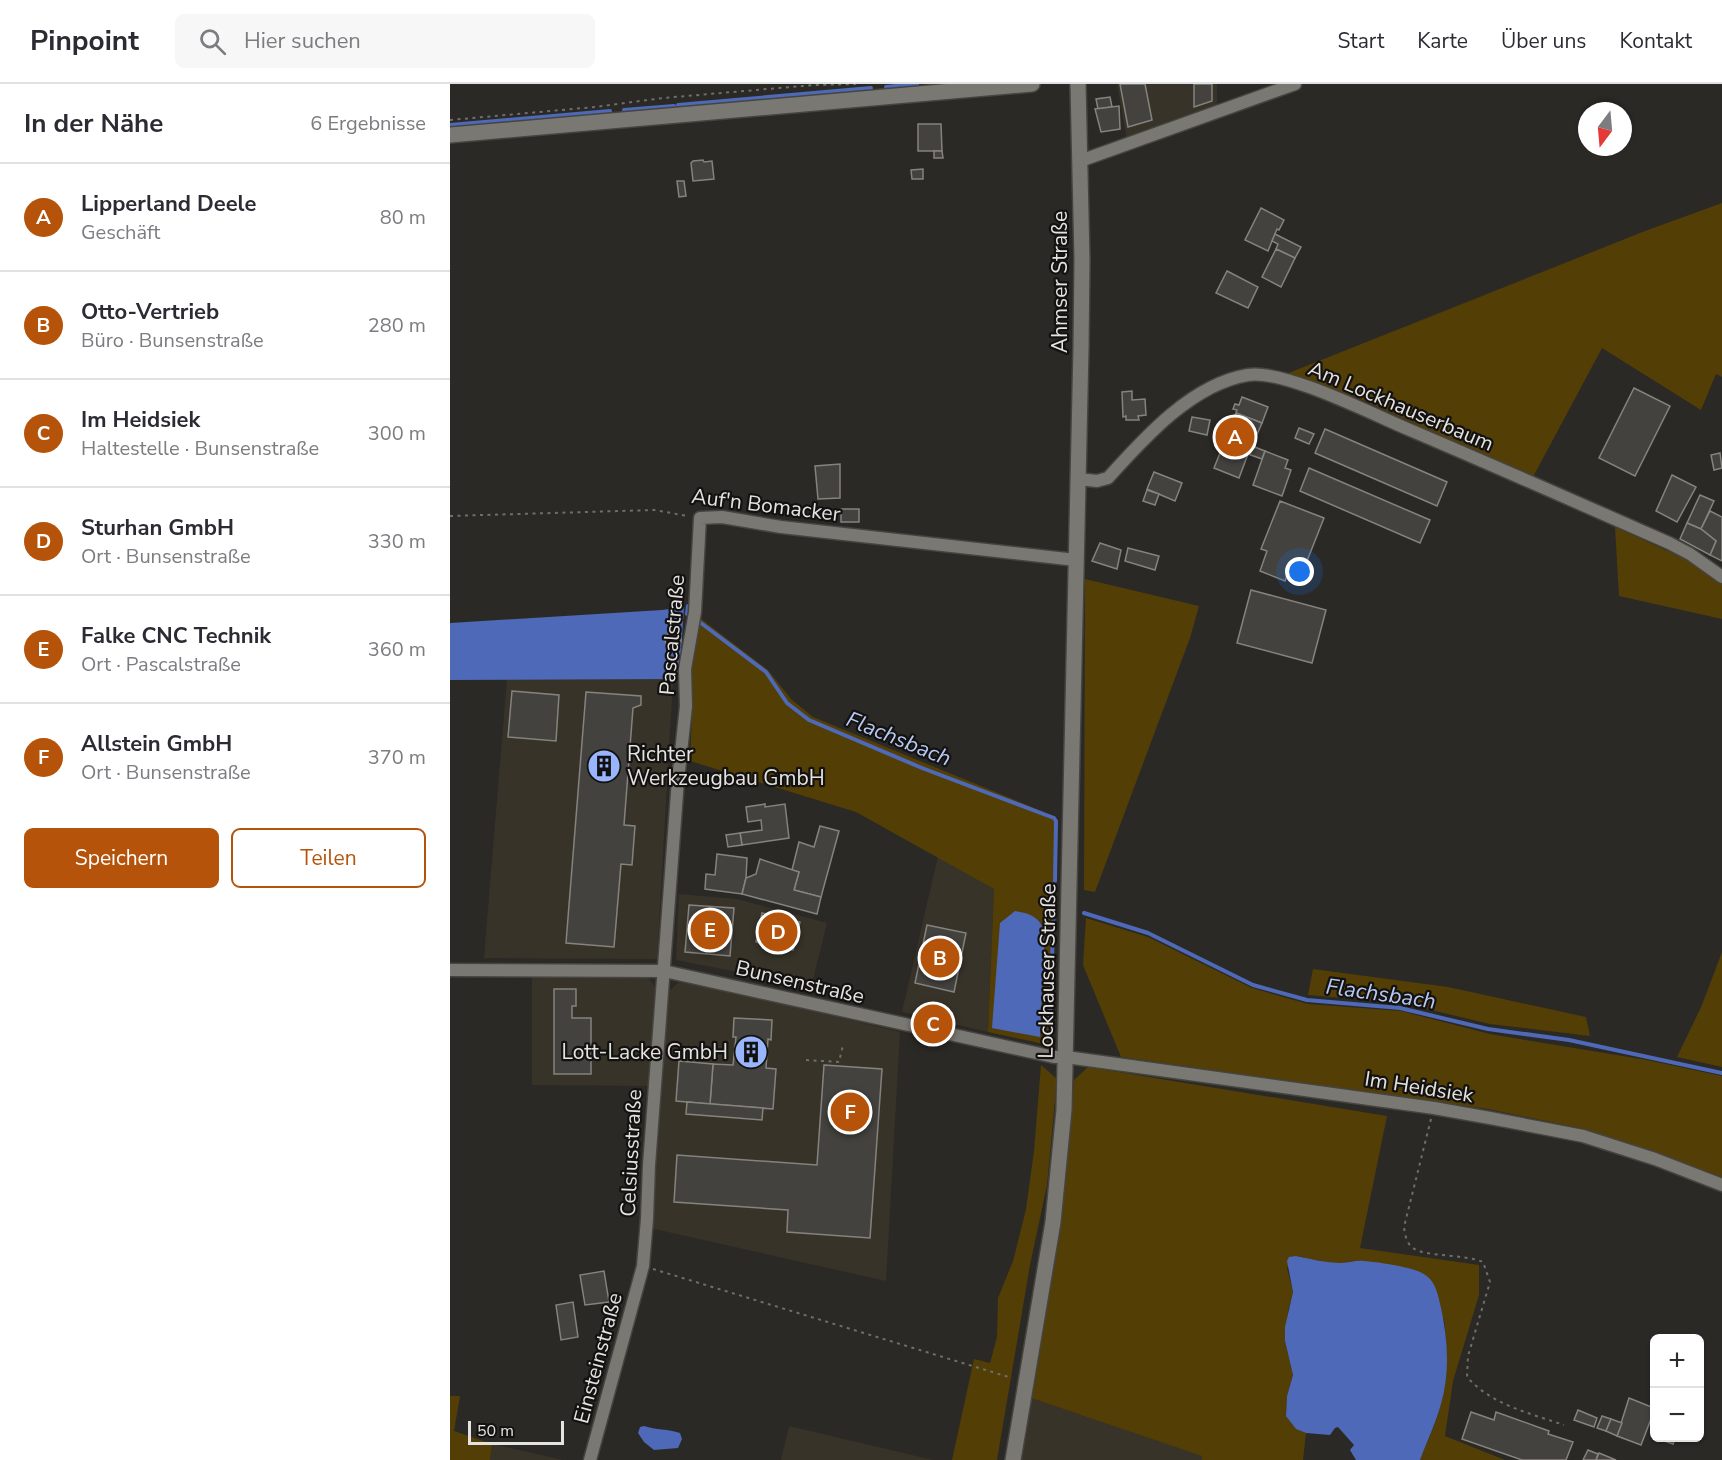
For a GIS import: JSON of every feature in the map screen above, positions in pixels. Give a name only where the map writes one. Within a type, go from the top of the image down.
[{"type":"street","points":[[450,135],[1032,84]]},
{"type":"street","name":"Ahmser Straße","points":[[1078,84],[1082,260],[1078,480]]},
{"type":"street","points":[[1080,161],[1294,84]]},
{"type":"street","name":"Am Lockhauserbaum","points":[[1078,480],[1097,481],[1108,478],[1156,426],[1204,392],[1248,375],[1268,374],[1359,408],[1669,543],[1690,554],[1722,577]]},
{"type":"street","name":"Lockhauser Straße","points":[[1013,1460],[1053,1222],[1064,1110],[1078,480]]},
{"type":"street","name":"Auf'n Bomacker","points":[[700,518],[722,517],[781,527],[1076,560]]},
{"type":"street","name":"Pascalstraße","points":[[664,971],[678,780],[685,729],[685,669],[695,612],[700,518]]},
{"type":"street","name":"Bunsenstraße","points":[[450,969],[664,971],[950,1036],[1054,1057],[1066,1057]]},
{"type":"street","name":"Celsiusstraße","points":[[643,1266],[648,1166],[664,971]]},
{"type":"street","name":"Im Heidsiek","points":[[1066,1057],[1434,1108],[1583,1136],[1655,1159],[1722,1185]]},
{"type":"street","name":"Einsteinstraße","points":[[590,1460],[643,1266]]},
{"type":"path","points":[[450,120],[595,107],[674,97],[814,85],[856,84]]},
{"type":"path","name":"Auf'n Bomacker","points":[[450,516],[654,510],[700,518]]},
{"type":"path","points":[[807,1060],[839,1062],[843,1045]]},
{"type":"path","points":[[1434,1108],[1404,1227],[1406,1238],[1412,1248],[1423,1252],[1471,1257],[1483,1262],[1490,1282],[1468,1356],[1467,1377],[1476,1388],[1495,1400],[1564,1425]]},
{"type":"path","points":[[643,1266],[1003,1376]]},
{"type":"shaded area","points":[[1117,84],[1217,84],[1217,107],[1127,140]]},
{"type":"shaded area","points":[[1722,203],[1722,377],[1716,374],[1701,410],[1602,348],[1533,477],[1360,399],[1286,374],[1645,231]]},
{"type":"shaded area","points":[[1615,527],[1696,564],[1722,583],[1722,619],[1619,596]]},
{"type":"shaded area","points":[[1085,579],[1199,606],[1190,638],[1095,892],[1084,890]]},
{"type":"shaded area","points":[[700,618],[768,670],[791,699],[813,717],[1056,817],[1048,1045],[988,1032],[994,889],[856,812],[690,761],[693,693],[689,666]]},
{"type":"shaded area","points":[[507,679],[673,679],[657,959],[484,958]]},
{"type":"shaded area","points":[[938,856],[994,889],[988,1032],[902,1012]]},
{"type":"shaded area","points":[[679,894],[737,899],[827,923],[810,991],[743,973],[676,960]]},
{"type":"shaded area","points":[[1086,918],[1148,937],[1252,988],[1308,1004],[1401,1011],[1490,1034],[1647,1060],[1722,1076],[1722,1177],[1584,1129],[1488,1109],[1121,1057],[1083,965]]},
{"type":"shaded area","points":[[1722,952],[1722,1067],[1677,1057],[1702,1005]]},
{"type":"shaded area","points":[[1313,969],[1448,987],[1586,1017],[1590,1036],[1490,1024],[1402,1003],[1308,995]]},
{"type":"shaded area","points":[[532,976],[648,978],[657,989],[649,1086],[532,1085]]},
{"type":"shaded area","points":[[679,982],[728,991],[900,1032],[886,1281],[650,1228],[669,991]]},
{"type":"shaded area","points":[[1041,1065],[1057,1079],[1047,1185],[1030,1265],[997,1460],[952,1460],[974,1359],[990,1363],[997,1337],[998,1298],[1013,1261],[1026,1209],[1034,1151]]},
{"type":"shaded area","points":[[1088,1067],[1387,1116],[1360,1248],[1479,1265],[1479,1295],[1453,1381],[1445,1436],[1505,1460],[1420,1460],[1437,1417],[1445,1382],[1444,1319],[1352,1261],[1331,1263],[1296,1256],[1287,1268],[1293,1292],[1288,1311],[1285,1341],[1293,1375],[1287,1396],[1286,1415],[1296,1429],[1306,1433],[1303,1460],[1202,1460],[1202,1456],[1031,1398],[1063,1202],[1074,1080]]},
{"type":"shaded area","points":[[450,1396],[460,1396],[454,1431],[492,1444],[490,1460],[450,1460]]},
{"type":"shaded area","points":[[1031,1398],[1203,1456],[1202,1460],[1020,1460]]},
{"type":"shaded area","points":[[789,1426],[933,1460],[781,1460]]},
{"type":"shaded area","points":[[492,1444],[563,1460],[490,1460]]},
{"type":"water","points":[[684,607],[680,668],[673,679],[450,680],[450,623]]},
{"type":"water","points":[[1015,911],[1034,917],[1045,933],[1040,1037],[992,1028],[1000,923]]},
{"type":"water","points":[[1296,1256],[1330,1262],[1377,1262],[1403,1267],[1427,1276],[1436,1288],[1443,1320],[1447,1368],[1439,1411],[1420,1460],[1356,1460],[1350,1450],[1354,1445],[1338,1427],[1330,1435],[1306,1433],[1296,1429],[1286,1416],[1287,1396],[1293,1375],[1285,1341],[1285,1327],[1293,1292],[1287,1261],[1289,1257]]},
{"type":"water","points":[[640,1427],[680,1433],[682,1439],[678,1448],[654,1450],[638,1433]]},
{"type":"building","points":[[1120,84],[1145,84],[1152,120],[1128,127]]},
{"type":"building","points":[[1194,84],[1212,84],[1212,101],[1194,107]]},
{"type":"building","points":[[1110,97],[1112,107],[1098,109],[1096,99]]},
{"type":"building","points":[[1119,106],[1120,129],[1101,132],[1095,109]]},
{"type":"building","points":[[918,124],[941,124],[942,151],[918,151]]},
{"type":"building","points":[[934,151],[942,151],[943,158],[934,158]]},
{"type":"building","points":[[703,160],[704,162],[712,161],[714,179],[693,181],[691,163]]},
{"type":"building","points":[[923,169],[923,179],[912,179],[911,170]]},
{"type":"building","points":[[677,181],[684,181],[686,196],[679,197]]},
{"type":"building","points":[[1261,208],[1284,220],[1279,230],[1277,229],[1268,251],[1245,240]]},
{"type":"building","points":[[1275,234],[1301,247],[1295,258],[1276,249],[1278,244],[1272,241]]},
{"type":"building","points":[[1276,249],[1295,258],[1281,287],[1262,277]]},
{"type":"building","points":[[1227,271],[1258,287],[1248,308],[1216,293]]},
{"type":"building","points":[[1634,388],[1670,406],[1635,476],[1599,458]]},
{"type":"building","points":[[1132,391],[1132,400],[1145,399],[1146,415],[1138,416],[1139,420],[1126,420],[1126,416],[1123,417],[1122,392]]},
{"type":"building","points":[[1242,397],[1268,407],[1262,423],[1236,413],[1237,410],[1233,409],[1235,404],[1239,405]]},
{"type":"building","points":[[1236,413],[1262,423],[1252,446],[1265,451],[1262,459],[1248,454],[1239,478],[1214,468]]},
{"type":"building","points":[[1192,417],[1210,420],[1207,435],[1189,431]]},
{"type":"building","points":[[1299,428],[1314,434],[1309,444],[1295,438]]},
{"type":"building","points":[[1325,429],[1447,482],[1437,506],[1315,453]]},
{"type":"building","points":[[1265,451],[1288,460],[1285,468],[1291,470],[1282,496],[1253,485]]},
{"type":"building","points":[[1720,453],[1722,468],[1714,470],[1711,455]]},
{"type":"building","points":[[840,464],[840,498],[818,499],[815,466]]},
{"type":"building","points":[[1309,468],[1430,520],[1420,543],[1300,491]]},
{"type":"building","points":[[1154,472],[1182,483],[1175,501],[1147,489]]},
{"type":"building","points":[[1672,475],[1696,487],[1677,522],[1656,511]]},
{"type":"building","points":[[1147,490],[1159,494],[1155,505],[1143,501]]},
{"type":"building","points":[[1700,495],[1714,501],[1701,529],[1687,523]]},
{"type":"building","points":[[1280,501],[1324,518],[1305,566],[1292,561],[1285,581],[1260,571],[1267,551],[1261,549]]},
{"type":"building","points":[[841,509],[859,509],[859,522],[841,522]]},
{"type":"building","points":[[1710,511],[1722,517],[1722,561],[1710,555],[1716,541],[1701,529]]},
{"type":"building","points":[[1687,523],[1701,529],[1716,541],[1710,555],[1680,539]]},
{"type":"building","points":[[1100,543],[1121,550],[1117,569],[1092,561]]},
{"type":"building","points":[[1128,548],[1159,556],[1155,570],[1125,561]]},
{"type":"building","points":[[1251,590],[1326,610],[1312,663],[1237,643]]},
{"type":"building","points":[[670,632],[676,632],[681,640],[679,646],[670,648],[665,643],[665,637]]},
{"type":"building","points":[[512,691],[559,695],[556,741],[508,737]]},
{"type":"building","name":"Richter Werkzeugbau GmbH","points":[[586,692],[641,696],[641,705],[633,708],[624,825],[635,826],[632,865],[621,864],[614,947],[566,943]]},
{"type":"building","points":[[765,804],[765,807],[785,804],[789,838],[742,845],[740,833],[762,830],[761,820],[748,822],[746,807]]},
{"type":"building","points":[[820,826],[839,831],[821,897],[794,890],[799,872],[792,870],[799,842],[814,847]]},
{"type":"building","points":[[740,833],[742,845],[728,847],[726,835]]},
{"type":"building","points":[[717,854],[747,858],[742,894],[705,889],[706,874],[715,875]]},
{"type":"building","points":[[760,859],[799,872],[794,890],[821,897],[817,914],[742,894],[746,878],[756,874]]},
{"type":"building","points":[[689,905],[734,908],[730,956],[685,952]]},
{"type":"building","points":[[762,913],[800,922],[793,950],[756,942]]},
{"type":"building","points":[[927,925],[966,933],[954,992],[915,983]]},
{"type":"building","points":[[554,989],[576,989],[576,1006],[572,1006],[572,1018],[591,1018],[591,1074],[554,1074]]},
{"type":"building","name":"Lott-Lacke GmbH","points":[[734,1018],[772,1020],[766,1068],[776,1069],[773,1109],[710,1104],[713,1064],[733,1065],[736,1037],[733,1037]]},
{"type":"building","points":[[679,1061],[713,1064],[710,1104],[676,1101]]},
{"type":"building","points":[[824,1065],[882,1069],[870,1238],[787,1232],[788,1210],[674,1202],[677,1155],[817,1165]]},
{"type":"building","points":[[687,1102],[763,1108],[762,1120],[686,1114]]},
{"type":"building","points":[[604,1271],[609,1302],[585,1305],[580,1275]]},
{"type":"building","points":[[573,1302],[578,1337],[561,1340],[556,1305]]},
{"type":"building","points":[[1629,1398],[1650,1406],[1650,1422],[1641,1445],[1617,1436]]},
{"type":"building","points":[[1578,1410],[1597,1418],[1594,1427],[1574,1420]]},
{"type":"building","points":[[1471,1412],[1494,1420],[1496,1412],[1573,1442],[1566,1460],[1522,1460],[1462,1439]]},
{"type":"building","points":[[1602,1416],[1611,1419],[1606,1431],[1597,1428]]},
{"type":"building","points":[[1611,1419],[1622,1423],[1617,1436],[1606,1431]]},
{"type":"building","points":[[1588,1450],[1598,1454],[1596,1460],[1583,1460]]},
{"type":"building","points":[[1599,1453],[1616,1460],[1596,1460]]},
{"type":"waterway","points":[[886,87],[917,84]]},
{"type":"waterway","points":[[678,105],[871,88]]},
{"type":"waterway","points":[[624,110],[674,106]]},
{"type":"waterway","points":[[450,125],[610,111]]},
{"type":"waterway","name":"Flachsbach","points":[[688,606],[687,614],[689,615]]},
{"type":"waterway","name":"Flachsbach","points":[[701,623],[766,672],[787,703],[809,720],[922,768],[1054,818],[1056,821],[1055,881]]},
{"type":"waterway","points":[[1050,1017],[1054,901]]},
{"type":"waterway","name":"Flachsbach","points":[[1084,913],[1148,933],[1253,985],[1307,1000],[1400,1008],[1488,1029],[1569,1040],[1722,1073]]},
{"type":"place","name":"Lipperland Deele","points":[[1235,437]]},
{"type":"place","name":"Richter Werkzeugbau GmbH","points":[[604,766]]},
{"type":"place","name":"Falke CNC Technik","points":[[710,930]]},
{"type":"place","name":"Sturhan GmbH","points":[[778,932]]},
{"type":"place","name":"Otto-Vertrieb","points":[[940,958]]},
{"type":"place","name":"Im Heidsiek","points":[[933,1024]]},
{"type":"place","name":"Lott-Lacke GmbH","points":[[751,1052]]},
{"type":"place","name":"Allstein GmbH","points":[[850,1112]]}]
